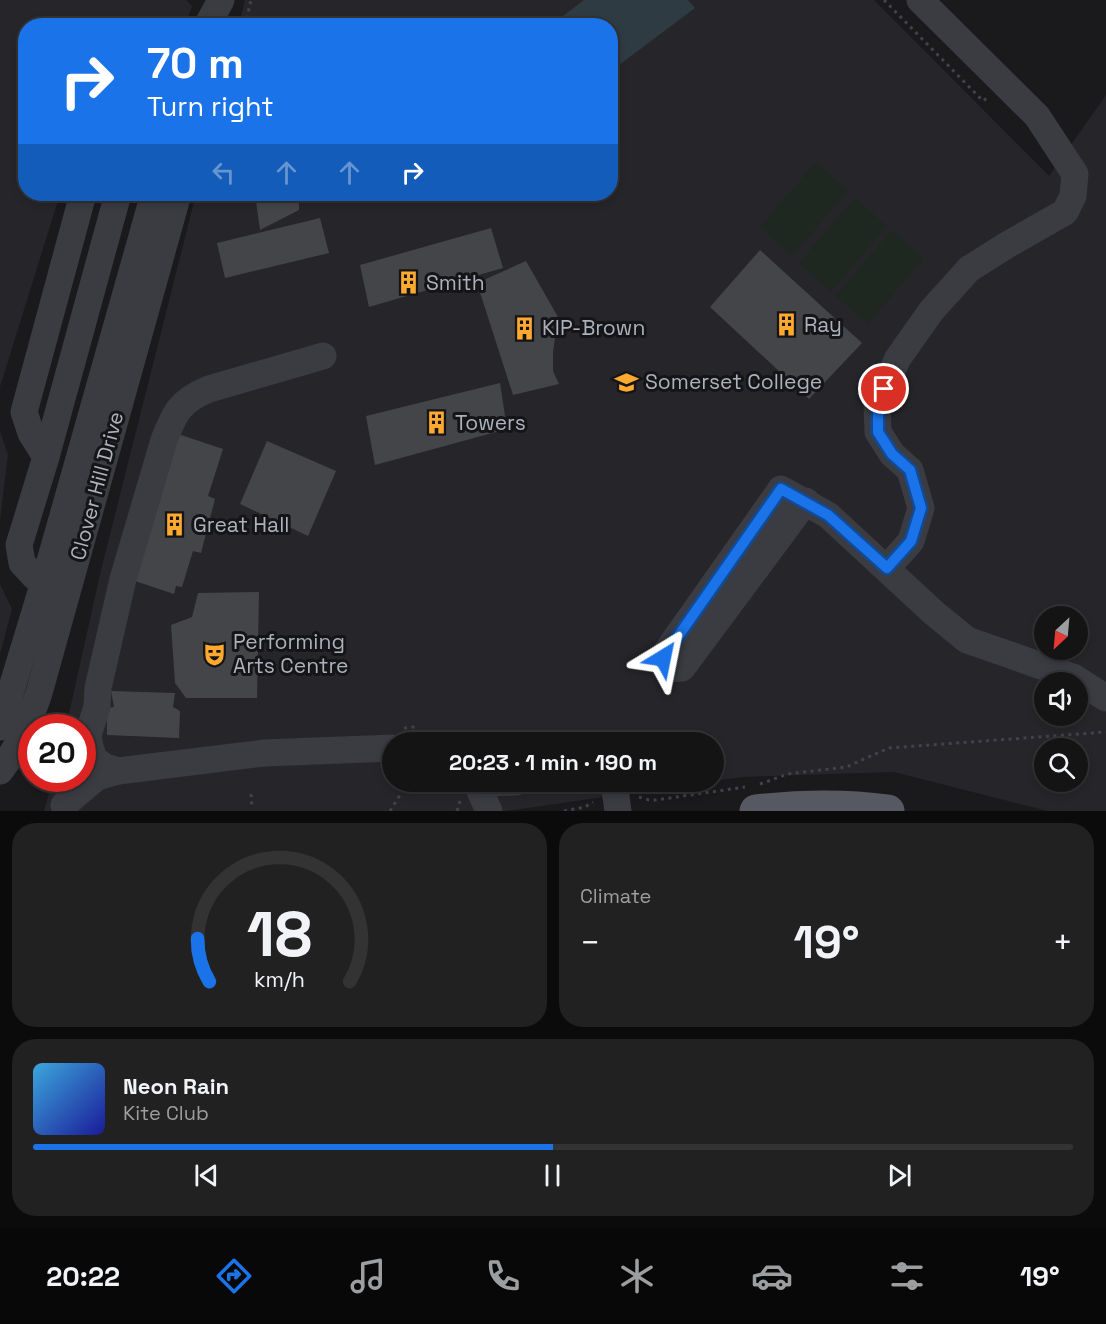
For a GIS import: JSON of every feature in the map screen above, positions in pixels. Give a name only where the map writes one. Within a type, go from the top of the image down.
[{"type":"main road","points":[[756,811],[791,807],[888,811]]},
{"type":"street","points":[[211,18],[221,0]]},
{"type":"street","points":[[220,18],[221,0]]},
{"type":"street","points":[[887,568],[911,541],[921,508],[910,470],[892,454],[878,432],[878,404],[898,358],[932,310],[969,269],[1065,212],[1073,196],[1075,174],[1037,116],[920,0]]},
{"type":"street","points":[[45,457],[31,433],[24,412],[81,201]]},
{"type":"street","points":[[76,564],[59,576],[45,579],[35,577],[22,563],[19,545],[116,201]]},
{"type":"street","name":"Clover Hill Drive","points":[[0,727],[45,579],[152,201]]},
{"type":"street","name":"Clover Hill Drive","points":[[0,771],[27,728],[39,693],[176,201]]},
{"type":"street","points":[[118,771],[105,767],[94,759],[88,735],[97,707],[98,688],[123,579],[172,420],[180,406],[191,396],[323,356]]},
{"type":"street","points":[[806,501],[682,668],[667,669],[663,658],[781,489],[806,501],[828,515],[934,613],[967,640],[1072,677],[1106,698]]},
{"type":"street","points":[[86,714],[98,688]]},
{"type":"street","points":[[64,798],[96,777],[118,771],[264,753],[382,748]]},
{"type":"street","points":[[477,792],[484,796],[489,811]]},
{"type":"path","points":[[247,18],[251,0]]},
{"type":"path","points":[[564,811],[617,795],[649,800],[754,786],[788,774],[846,767],[889,748],[1106,732]]},
{"type":"path","points":[[390,811],[402,792]]},
{"type":"path","points":[[251,794],[252,807]]},
{"type":"shaded area","points":[[0,0],[186,0],[192,6],[188,18],[18,18],[18,201],[58,201],[0,387]]},
{"type":"shaded area","name":"Somerset College","points":[[245,0],[874,0],[1049,176],[1106,95],[1106,811],[1048,811],[894,772],[724,780],[724,732],[382,732],[382,792],[638,792],[507,811],[44,811],[49,792],[96,792],[96,714],[69,714],[101,570],[194,201],[618,201],[618,18],[241,18]]},
{"type":"shaded area","points":[[584,0],[688,0],[695,8],[618,66],[618,18],[560,18]]},
{"type":"shaded area","points":[[816,162],[848,191],[792,256],[760,227]]},
{"type":"shaded area","points":[[855,197],[887,226],[831,292],[799,263]]},
{"type":"shaded area","points":[[892,230],[924,259],[868,324],[835,296]]},
{"type":"shaded area","points":[[0,431],[8,455],[0,520]]},
{"type":"shaded area","points":[[0,584],[12,609],[0,654]]},
{"type":"building","points":[[256,201],[299,201],[299,210],[260,230]]},
{"type":"building","points":[[320,218],[329,253],[225,278],[217,243]]},
{"type":"building","name":"Smith","points":[[491,228],[503,268],[369,307],[360,265]]},
{"type":"building","name":"Ray","points":[[760,250],[862,343],[809,399],[710,307]]},
{"type":"building","name":"KIP-Brown","points":[[526,261],[558,317],[553,371],[559,384],[513,395],[477,283]]},
{"type":"building","name":"Towers","points":[[500,383],[507,429],[375,465],[366,416]]},
{"type":"building","name":"Great Hall","points":[[178,434],[223,449],[208,496],[215,499],[201,553],[193,551],[182,587],[176,586],[174,594],[132,580]]},
{"type":"building","points":[[267,441],[336,471],[308,536],[240,504]]},
{"type":"building","name":"Performing Arts Centre","points":[[259,592],[257,698],[186,698],[175,683],[171,625],[192,617],[198,593]]},
{"type":"building","points":[[111,691],[175,693],[173,707],[180,711],[179,738],[107,735],[107,708],[114,707]]},
{"type":"place","name":"Smith","points":[[408,283]]},
{"type":"place","name":"Ray","points":[[786,325]]},
{"type":"place","name":"KIP-Brown","points":[[524,328]]},
{"type":"place","name":"Somerset College","points":[[627,382]]},
{"type":"place","name":"Towers","points":[[437,423]]},
{"type":"place","name":"Great Hall","points":[[175,525]]},
{"type":"place","name":"Performing Arts Centre","points":[[215,654]]},
{"type":"route","points":[[663,658],[781,489],[828,515],[887,568],[911,541],[921,508],[910,470],[892,454],[878,432],[878,404],[884,389]]}]
